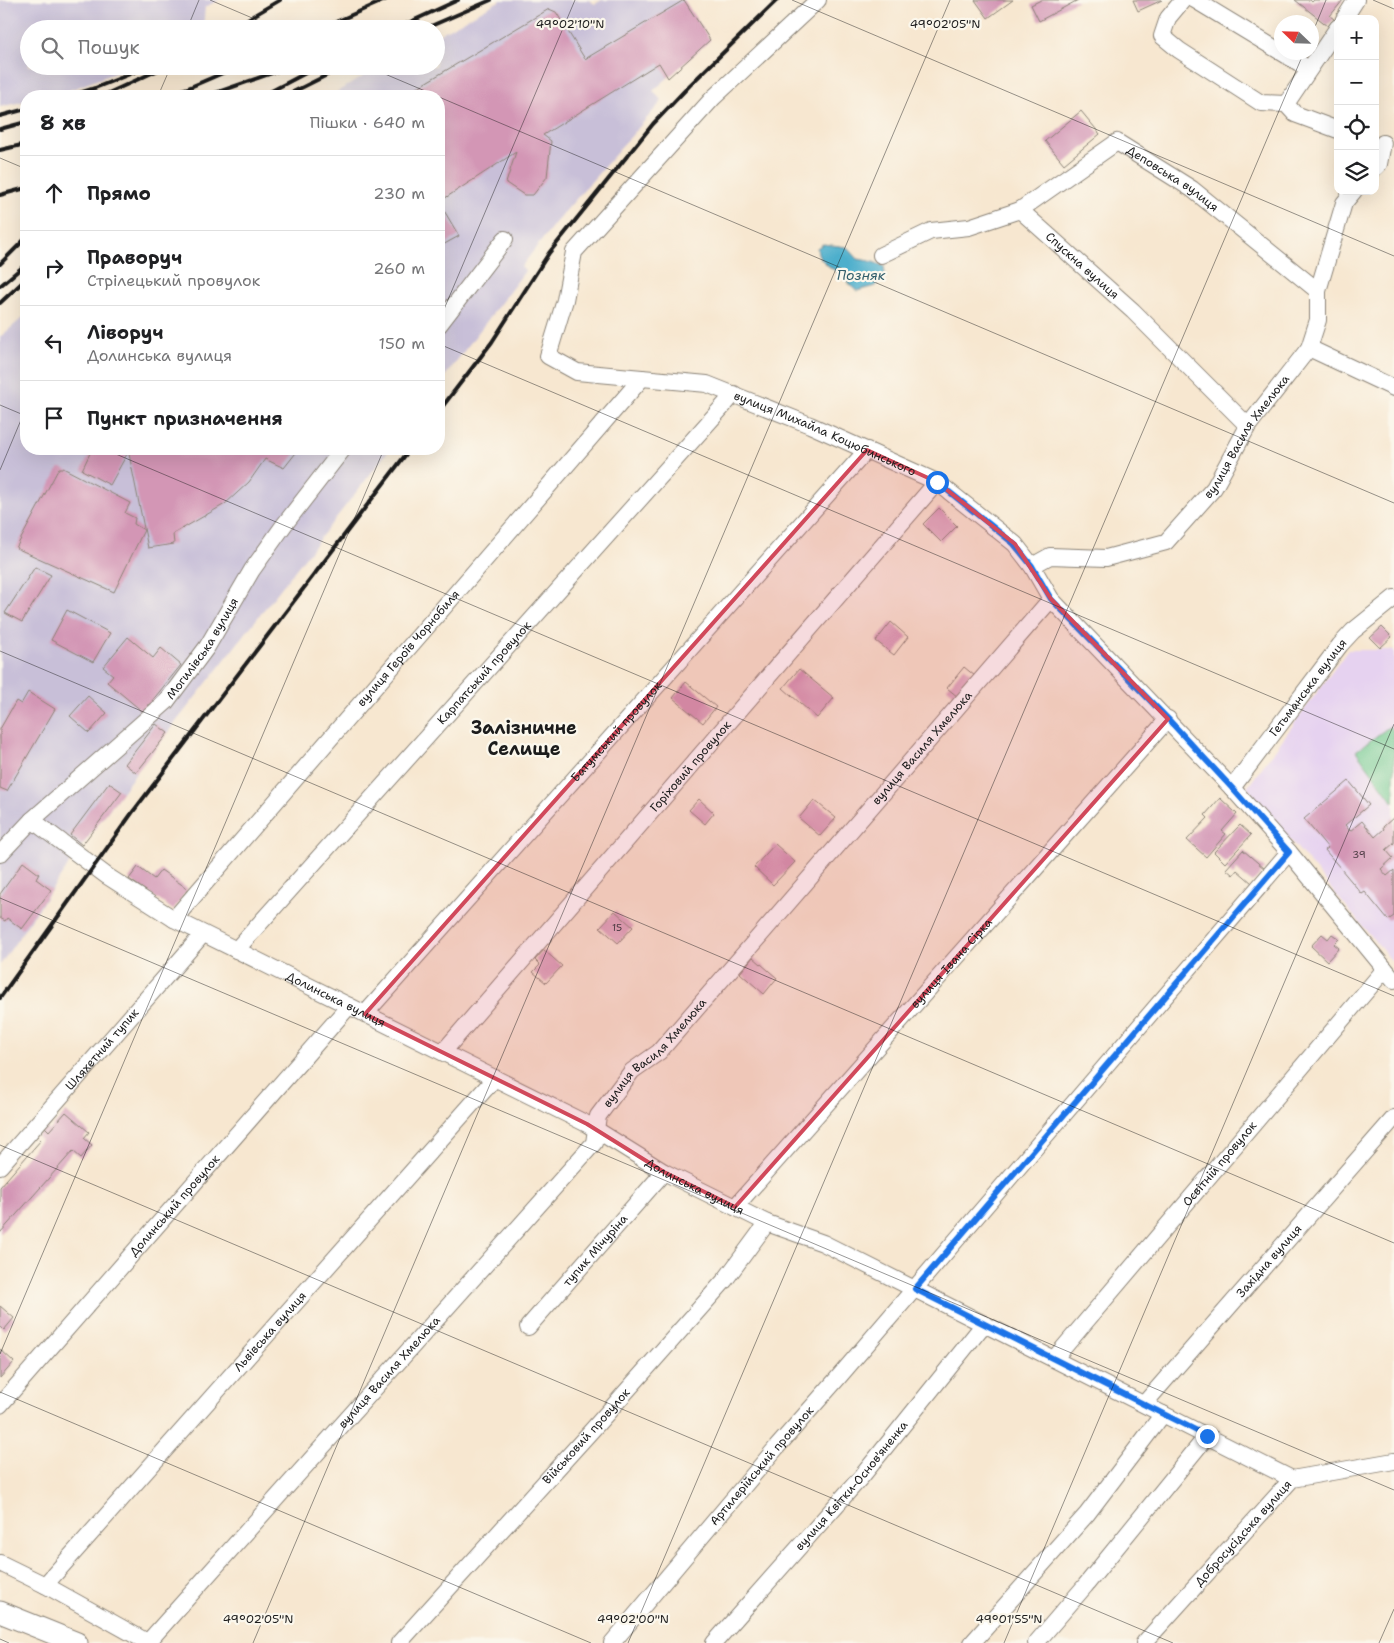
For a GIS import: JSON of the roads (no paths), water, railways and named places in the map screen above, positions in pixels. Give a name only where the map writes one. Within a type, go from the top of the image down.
[{"type":"main road","points":[[0,1612],[77,1643]]},
{"type":"street","name":"вулиця Михайла Коцюбинського","points":[[818,0],[713,98],[574,252],[565,300],[548,356],[577,372],[707,384],[866,450],[937,482],[1014,544],[1032,566],[1051,599],[1168,719],[1232,788],[1289,852],[1389,974]]},
{"type":"street","points":[[1183,0],[1168,18],[1162,36],[1179,50],[1261,103],[1286,104],[1295,114],[1334,129]]},
{"type":"street","points":[[1194,0],[1309,69]]},
{"type":"street","points":[[1347,15],[1356,0]]},
{"type":"street","points":[[1286,104],[1334,33]]},
{"type":"street","name":"Деповська вулиця","points":[[1020,210],[1117,142],[1192,190],[1318,291]]},
{"type":"street","points":[[1379,165],[1384,144]]},
{"type":"street","name":"вулиця Василя Хмелюка","points":[[1032,566],[1050,556],[1106,558],[1166,542],[1214,488],[1248,426],[1309,348],[1318,320],[1318,291],[1344,203],[1351,195]]},
{"type":"street","points":[[881,255],[931,231],[969,227],[1020,210]]},
{"type":"street","name":"Спускна вулиця","points":[[1020,210],[1133,311],[1248,426]]},
{"type":"street","points":[[445,317],[506,239]]},
{"type":"street","points":[[1309,348],[1394,388]]},
{"type":"street","name":"вулиця Героїв Чорнобиля","points":[[174,919],[642,378]]},
{"type":"street","name":"Карпатський провулок","points":[[236,950],[734,394]]},
{"type":"street","name":"Батумський провулок","points":[[365,1014],[866,450]]},
{"type":"street","name":"Могилівська вулиця","points":[[0,854],[32,820],[166,702],[207,647],[252,570],[338,455]]},
{"type":"street","name":"Горіховий провулок","points":[[443,1052],[937,482]]},
{"type":"street","name":"Гетьманська вулиця","points":[[1232,788],[1340,645],[1353,631],[1394,598]]},
{"type":"street","name":"вулиця Василя Хмелюка","points":[[149,1643],[594,1143],[598,1116],[632,1071],[659,1052],[1051,599]]},
{"type":"street","name":"вулиця Івана Сірка","points":[[735,1207],[1168,719]]},
{"type":"street","name":"Долинська вулиця","points":[[32,820],[107,876],[174,919],[596,1130],[664,1172],[767,1223],[823,1243],[1292,1479]]},
{"type":"street","name":"Артилерійський провулок","points":[[612,1643],[776,1448],[837,1380],[1289,852]]},
{"type":"street","name":"Шляхетний тупик","points":[[0,1166],[203,934]]},
{"type":"street","name":"Освітній провулок","points":[[1054,1359],[1389,974]]},
{"type":"street","name":"Долинський провулок","points":[[0,1405],[349,1006]]},
{"type":"street","name":"Львівська вулиця","points":[[44,1585],[495,1078]]},
{"type":"street","name":"Західна вулиця","points":[[1144,1404],[1394,1118]]},
{"type":"street","name":"тупик Мічуріна","points":[[528,1327],[664,1172]]},
{"type":"street","name":"Військовий провулок","points":[[398,1643],[593,1429],[725,1280],[767,1223]]},
{"type":"street","name":"вулиця Квітки-Основ'яненка","points":[[714,1643],[862,1476],[984,1324]]},
{"type":"street","points":[[972,1643],[1087,1514],[1163,1414]]},
{"type":"street","points":[[1036,1643],[1207,1436]]},
{"type":"street","name":"Добросусідська вулиця","points":[[1144,1643],[1292,1479],[1394,1461]]},
{"type":"street","points":[[0,1563],[149,1643]]},
{"type":"water","name":"Позняк","points":[[823,244],[847,247],[858,259],[884,266],[885,274],[875,286],[857,291],[824,262],[818,254],[817,248]]},
{"type":"railway","points":[[246,20],[280,0]]},
{"type":"railway","points":[[340,20],[385,0]]},
{"type":"railway","points":[[415,20],[458,0]]},
{"type":"railway","points":[[445,20],[491,0]]},
{"type":"railway","points":[[445,403],[492,342],[549,253],[653,124],[777,0]]},
{"type":"railway","points":[[89,90],[128,75]]},
{"type":"railway","points":[[115,90],[148,75]]},
{"type":"railway","points":[[182,90],[218,75]]},
{"type":"railway","points":[[224,90],[266,75]]},
{"type":"railway","points":[[273,90],[302,75]]},
{"type":"railway","points":[[297,90],[327,75]]},
{"type":"railway","points":[[0,116],[20,111]]},
{"type":"railway","points":[[0,129],[20,124]]},
{"type":"railway","points":[[0,150],[20,145]]},
{"type":"railway","points":[[0,195],[20,190]]},
{"type":"railway","points":[[0,264],[20,244]]},
{"type":"railway","points":[[0,286],[20,269]]},
{"type":"railway","points":[[0,303],[20,285]]},
{"type":"railway","points":[[0,998],[132,813],[405,455]]},
{"type":"district","name":"Залізничне Селище","points":[[524,738]]}]
